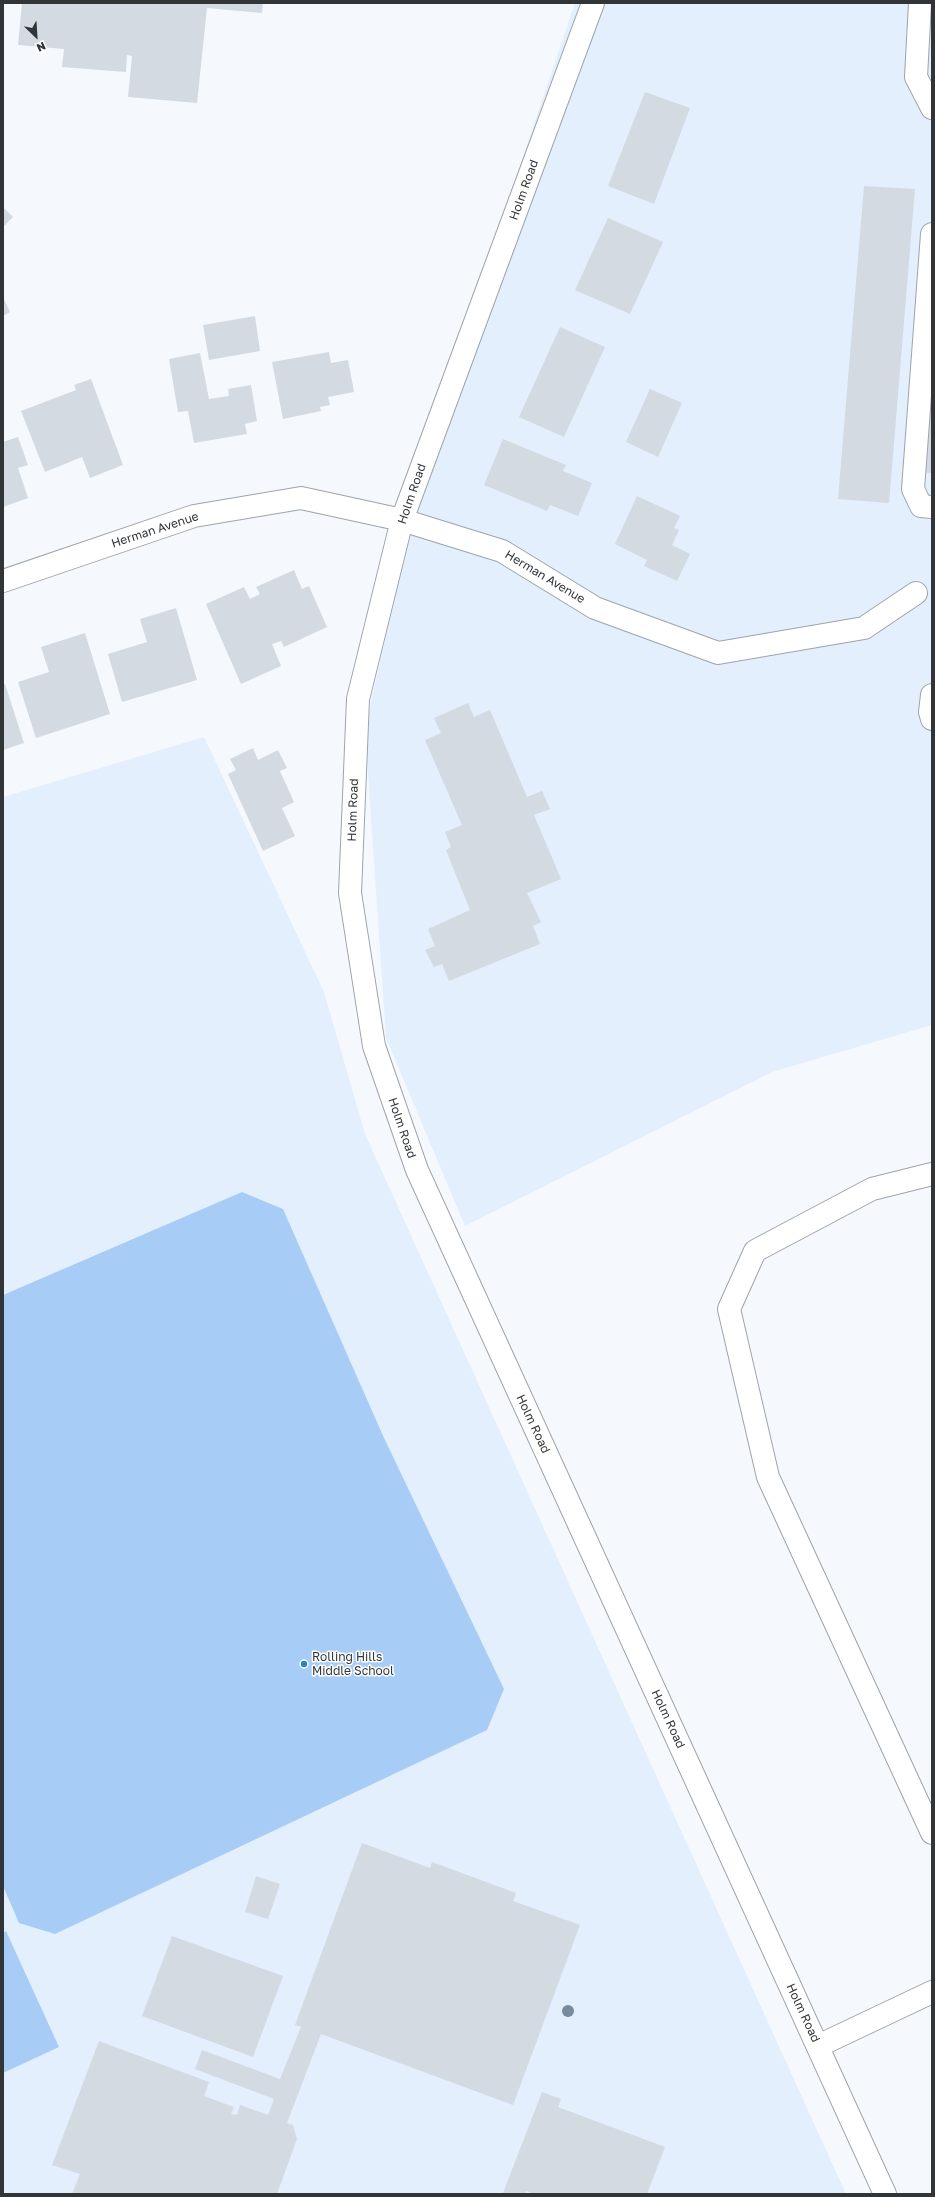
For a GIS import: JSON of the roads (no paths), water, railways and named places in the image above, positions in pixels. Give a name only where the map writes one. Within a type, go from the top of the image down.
[{"type":"street","name":"Holm Road","points":[[592,3],[402,520],[358,699],[350,893],[374,1046],[417,1170],[885,2194]]},
{"type":"street","points":[[920,3],[916,77],[932,108]]},
{"type":"street","points":[[932,234],[913,489],[921,506],[932,507]]},
{"type":"street","name":"Herman Avenue","points":[[3,581],[194,516],[301,498],[402,520],[502,551],[595,608],[718,653],[864,628],[916,593]]},
{"type":"street","points":[[932,695],[930,712],[932,719]]},
{"type":"street","points":[[932,1174],[872,1189],[755,1251],[729,1309],[768,1477],[932,1833]]},
{"type":"street","points":[[818,2046],[932,1992]]},
{"type":"place","name":"Rolling Hills Middle School","points":[[304,1664]]}]
